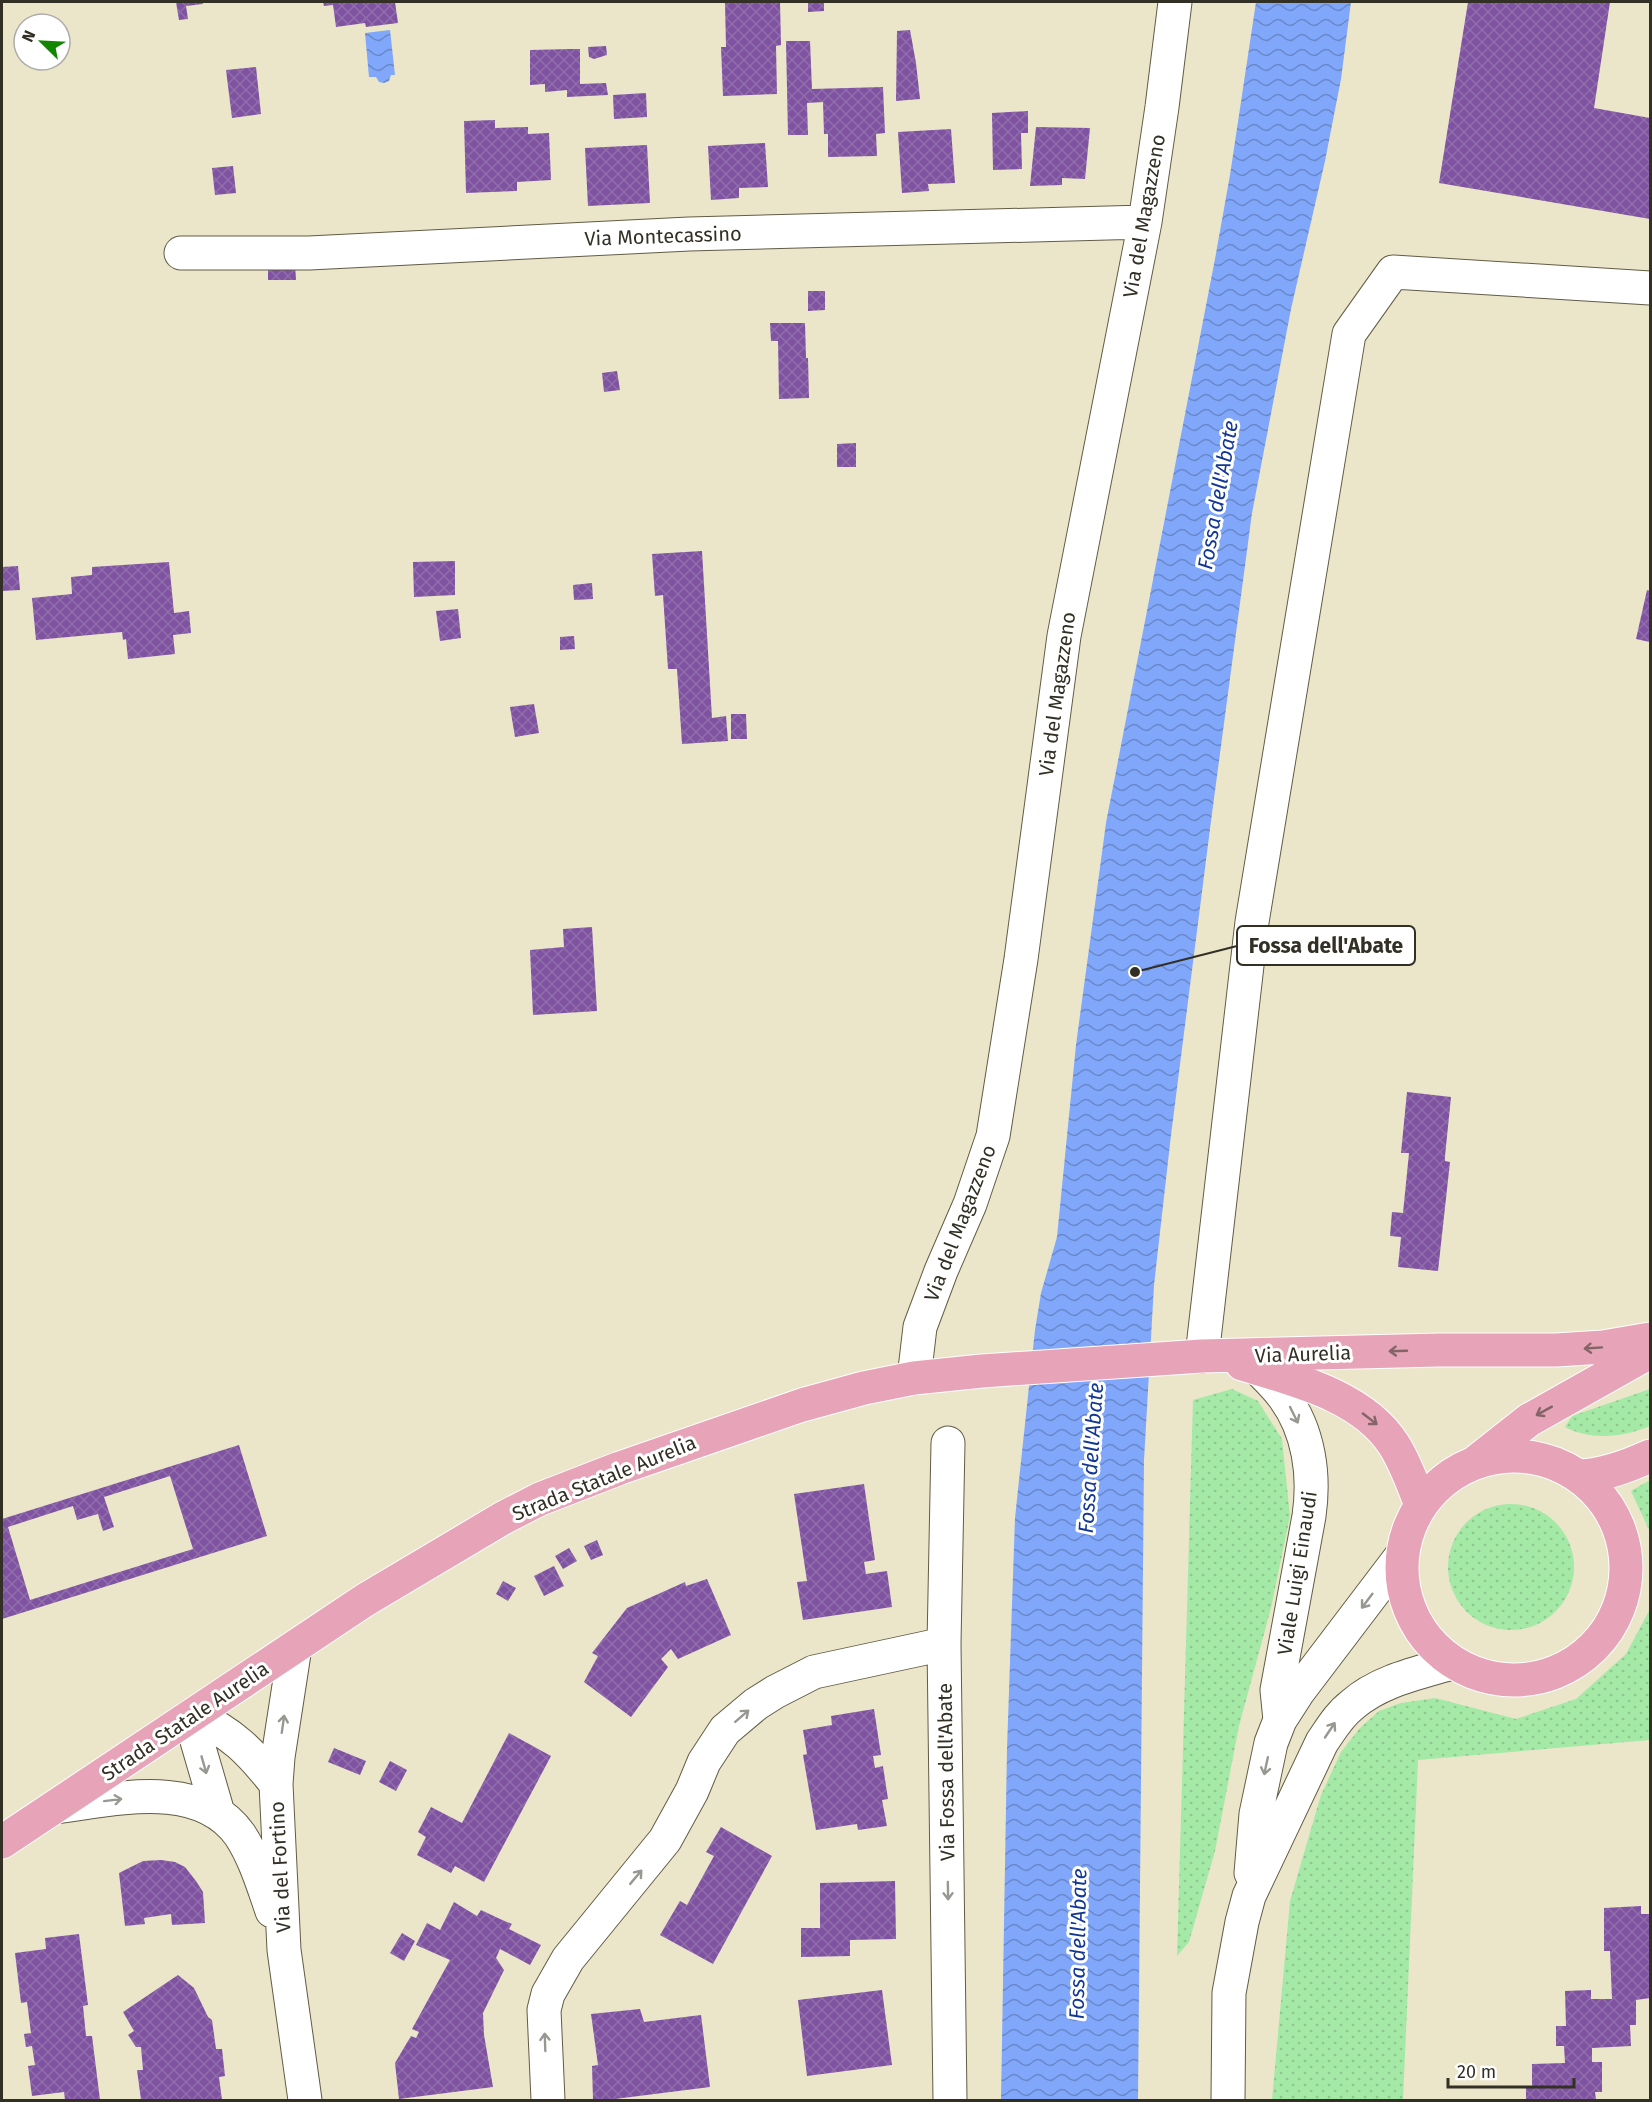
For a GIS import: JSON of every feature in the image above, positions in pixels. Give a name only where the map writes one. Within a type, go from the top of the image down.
[{"type":"main road","name":"Via Aurelia","points":[[1203,1357],[1439,1350],[1556,1350],[1603,1347],[1650,1339]]},
{"type":"main road","points":[[1477,1461],[1507,1455],[1538,1457],[1580,1476],[1604,1501],[1623,1539],[1626,1565],[1624,1591],[1617,1614],[1604,1635],[1587,1653],[1567,1667],[1545,1676],[1521,1681],[1497,1680],[1473,1674],[1452,1663],[1422,1634],[1404,1596],[1401,1575],[1402,1555],[1408,1528],[1421,1505],[1436,1486],[1455,1472],[1477,1461],[1529,1420],[1650,1352]]},
{"type":"main road","name":"Strada Statale Aurelia","points":[[2,1842],[365,1600],[479,1532],[540,1499],[630,1464],[802,1405],[864,1388],[914,1378],[982,1371],[1203,1357]]},
{"type":"main road","name":"Via Aurelia","points":[[1203,1357],[1259,1369],[1329,1393],[1346,1402],[1377,1424],[1394,1445],[1421,1505]]},
{"type":"main road","points":[[1580,1476],[1592,1476],[1616,1470],[1650,1456]]},
{"type":"main road","points":[[1624,1591],[1650,1565]]},
{"type":"street","name":"Via del Magazzeno","points":[[914,1378],[923,1318],[973,1196],[993,1137],[1021,959],[1064,636],[1145,222],[1175,2]]},
{"type":"street","name":"Via Montecassino","points":[[181,253],[309,253],[689,234],[1145,222]]},
{"type":"street","points":[[1203,1357],[1252,922],[1349,334],[1393,272],[1650,288]]},
{"type":"street","name":"Viale Luigi Einaudi","points":[[1259,1369],[1283,1396],[1293,1412],[1306,1444],[1312,1479],[1309,1516],[1277,1690],[1280,1720]]},
{"type":"street","name":"Via Fossa dell'Abate","points":[[948,1443],[944,1644],[950,2100]]},
{"type":"street","name":"Viale Luigi Einaudi","points":[[1250,1896],[1256,1814],[1271,1743],[1280,1720],[1298,1692],[1402,1555]]},
{"type":"street","points":[[548,2100],[544,2010],[548,1994],[568,1959],[665,1840],[692,1791],[711,1748],[726,1730],[756,1704],[814,1672],[944,1644]]},
{"type":"street","name":"Via del Fortino","points":[[296,1647],[278,1757],[276,1784],[284,1950],[305,2100]]},
{"type":"street","name":"Viale Luigi Einaudi","points":[[1228,2100],[1229,1993],[1242,1922],[1250,1896],[1322,1742],[1337,1720],[1351,1706],[1377,1688],[1452,1663]]},
{"type":"street","name":"Via del Fortino","points":[[192,1716],[230,1735],[255,1758],[276,1784]]},
{"type":"street","name":"Via del Fortino","points":[[192,1716],[219,1813]]},
{"type":"street","name":"Via del Fortino","points":[[55,1807],[151,1796],[200,1805],[219,1813],[239,1833],[250,1851],[264,1885],[284,1950]]},
{"type":"green space","points":[[1232,1389],[1258,1401],[1282,1439],[1290,1516],[1271,1608],[1239,1726],[1215,1851],[1189,1942],[1177,1956],[1193,1400]]},
{"type":"green space","points":[[1650,1389],[1650,1426],[1630,1433],[1608,1436],[1586,1434],[1565,1427],[1572,1416]]},
{"type":"green space","points":[[1650,1480],[1650,1532],[1631,1491]]},
{"type":"green space","points":[[1511,1504],[1535,1509],[1555,1523],[1569,1543],[1574,1567],[1569,1591],[1555,1611],[1535,1625],[1511,1630],[1487,1625],[1467,1611],[1453,1591],[1448,1567],[1453,1543],[1467,1523],[1487,1509]]},
{"type":"green space","points":[[1650,1609],[1650,1740],[1418,1760],[1403,2100],[1272,2100],[1290,1901],[1321,1795],[1341,1752],[1360,1728],[1379,1711],[1401,1703],[1435,1698],[1516,1719],[1576,1699],[1626,1654]]},
{"type":"water","points":[[1256,2],[1351,2],[1341,79],[1291,309],[1252,513],[1171,1135],[1154,1285],[1144,1460],[1138,2100],[1001,2100],[1007,1749],[1015,1518],[1035,1330],[1041,1293],[1057,1237],[1076,1045],[1106,823],[1215,259]]},
{"type":"water","points":[[390,30],[395,75],[391,75],[389,81],[384,83],[379,82],[376,77],[369,77],[365,33]]},
{"type":"building","points":[[176,2],[202,2],[203,4],[186,6],[188,19],[179,20]]},
{"type":"building","points":[[323,2],[395,2],[398,23],[366,27],[365,23],[336,27],[333,5],[324,6]]},
{"type":"building","points":[[725,2],[780,2],[781,45],[776,46],[777,94],[723,96],[721,47],[726,47]]},
{"type":"building","points":[[808,2],[824,2],[824,11],[808,12]]},
{"type":"building","points":[[1468,2],[1610,2],[1594,108],[1650,118],[1650,219],[1439,183]]},
{"type":"building","points":[[910,30],[920,99],[896,101],[897,31]]},
{"type":"building","points":[[786,41],[810,41],[812,89],[883,87],[885,133],[876,134],[877,156],[828,157],[828,134],[824,134],[823,102],[807,103],[808,135],[788,135]]},
{"type":"building","points":[[606,46],[607,55],[594,59],[589,57],[588,47]]},
{"type":"building","points":[[580,49],[580,84],[606,83],[608,95],[567,97],[567,90],[545,92],[545,84],[530,85],[530,50]]},
{"type":"building","points":[[256,67],[261,114],[232,118],[226,70]]},
{"type":"building","points":[[646,93],[647,117],[614,119],[613,95]]},
{"type":"building","points":[[1028,111],[1028,133],[1021,133],[1022,169],[993,170],[992,113]]},
{"type":"building","points":[[495,120],[495,128],[528,127],[528,134],[549,133],[551,180],[517,182],[517,191],[466,193],[464,121]]},
{"type":"building","points":[[1036,127],[1090,128],[1085,179],[1062,178],[1062,185],[1030,186]]},
{"type":"building","points":[[951,129],[955,183],[928,184],[929,191],[902,193],[898,132]]},
{"type":"building","points":[[765,143],[768,187],[739,188],[739,198],[711,200],[708,146]]},
{"type":"building","points":[[647,145],[650,203],[588,206],[585,148]]},
{"type":"building","points":[[233,166],[236,193],[215,195],[212,168]]},
{"type":"building","points":[[295,262],[296,280],[268,280],[268,263]]},
{"type":"building","points":[[808,291],[825,291],[825,310],[808,311]]},
{"type":"building","points":[[770,323],[805,323],[809,398],[779,399],[778,341],[771,341]]},
{"type":"building","points":[[617,371],[620,390],[604,392],[602,373]]},
{"type":"building","points":[[856,443],[856,467],[837,467],[837,444]]},
{"type":"building","points":[[702,551],[712,718],[726,716],[728,741],[682,744],[677,669],[668,669],[663,595],[655,596],[652,554]]},
{"type":"building","points":[[455,561],[455,595],[414,597],[413,562]]},
{"type":"building","points":[[169,562],[174,613],[189,611],[191,633],[173,635],[175,654],[128,659],[126,639],[123,640],[122,632],[36,640],[32,598],[72,594],[71,577],[92,575],[92,567]]},
{"type":"building","points":[[18,566],[20,590],[2,591],[2,567]]},
{"type":"building","points":[[592,583],[593,599],[574,600],[573,585]]},
{"type":"building","points":[[1647,590],[1650,591],[1650,642],[1636,639]]},
{"type":"building","points":[[458,609],[461,638],[440,641],[436,611]]},
{"type":"building","points":[[574,636],[575,649],[560,650],[560,637]]},
{"type":"building","points":[[534,704],[539,733],[515,737],[510,707]]},
{"type":"building","points":[[731,714],[746,714],[747,739],[731,739]]},
{"type":"building","points":[[592,927],[597,1011],[533,1015],[530,950],[564,947],[563,929]]},
{"type":"building","points":[[1407,1092],[1451,1097],[1445,1156],[1445,1161],[1450,1162],[1438,1271],[1398,1267],[1401,1237],[1390,1236],[1392,1212],[1403,1213],[1409,1153],[1401,1153]]},
{"type":"building","points":[[239,1445],[267,1536],[2,1619],[2,1519]],"holes":[[[170,1476],[193,1549],[30,1600],[8,1527],[73,1506],[77,1520],[98,1514],[103,1531],[114,1527],[104,1497]]]},
{"type":"building","points":[[864,1484],[875,1560],[864,1562],[866,1574],[887,1571],[892,1607],[803,1620],[797,1582],[807,1581],[794,1494]]},
{"type":"building","points":[[597,1540],[603,1555],[591,1560],[584,1546]]},
{"type":"building","points":[[569,1548],[577,1561],[563,1569],[555,1556]]},
{"type":"building","points":[[554,1566],[564,1586],[544,1596],[534,1576]]},
{"type":"building","points":[[707,1579],[731,1635],[678,1659],[671,1649],[661,1659],[668,1667],[631,1717],[584,1682],[598,1656],[592,1653],[627,1608],[685,1582],[686,1586]]},
{"type":"building","points":[[503,1581],[516,1588],[508,1601],[496,1594]]},
{"type":"building","points":[[874,1709],[881,1755],[873,1756],[875,1768],[883,1766],[888,1799],[882,1800],[887,1826],[858,1830],[857,1824],[816,1830],[803,1755],[807,1754],[803,1730],[832,1725],[831,1716]]},
{"type":"building","points":[[509,1733],[551,1756],[484,1882],[455,1866],[451,1873],[417,1855],[426,1837],[418,1832],[431,1807],[462,1823]]},
{"type":"building","points":[[334,1748],[366,1761],[360,1775],[328,1762]]},
{"type":"building","points":[[390,1761],[407,1770],[396,1791],[379,1782]]},
{"type":"building","points":[[721,1827],[772,1856],[713,1964],[660,1935],[680,1901],[687,1905],[714,1856],[706,1852]]},
{"type":"building","points":[[143,1861],[175,1862],[185,1867],[196,1881],[203,1892],[205,1923],[172,1925],[171,1914],[144,1918],[145,1924],[125,1926],[119,1873]]},
{"type":"building","points":[[895,1881],[896,1939],[850,1940],[850,1956],[801,1957],[801,1928],[820,1928],[820,1883]]},
{"type":"building","points":[[454,1902],[477,1916],[481,1910],[512,1924],[509,1929],[541,1945],[530,1965],[500,1949],[496,1958],[504,1970],[483,2013],[484,2035],[493,2087],[399,2099],[395,2063],[411,2036],[416,2038],[419,2032],[412,2029],[450,1960],[416,1945],[427,1923],[440,1930]]},
{"type":"building","points":[[1641,1906],[1641,1914],[1650,1914],[1650,1998],[1636,2000],[1636,2025],[1630,2025],[1631,2046],[1592,2048],[1592,2062],[1602,2062],[1602,2092],[1595,2092],[1596,2100],[1526,2100],[1526,2087],[1532,2086],[1532,2064],[1565,2063],[1564,2046],[1556,2046],[1556,2026],[1566,2026],[1565,1991],[1591,1990],[1591,1999],[1612,1999],[1610,1951],[1604,1951],[1604,1908]]},
{"type":"building","points":[[402,1933],[415,1941],[404,1961],[390,1953]]},
{"type":"building","points":[[79,1934],[88,2005],[83,2006],[86,2036],[92,2036],[100,2100],[65,2100],[64,2092],[32,2096],[28,2066],[35,2065],[32,2046],[26,2047],[24,2034],[31,2033],[27,2002],[21,2003],[15,1953],[46,1949],[45,1938]]},
{"type":"building","points":[[178,1975],[194,1988],[208,2017],[212,2020],[216,2049],[222,2049],[225,2076],[219,2077],[222,2100],[141,2100],[137,2070],[143,2070],[141,2047],[136,2047],[128,2035],[134,2031],[123,2012]]},
{"type":"building","points":[[882,1990],[892,2065],[807,2076],[798,2000]]},
{"type":"building","points":[[640,2009],[644,2022],[701,2015],[710,2087],[593,2100],[592,2066],[598,2065],[591,2014]]},
{"type":"place","name":"Fossa dell'Abate","points":[[1135,972]]}]
